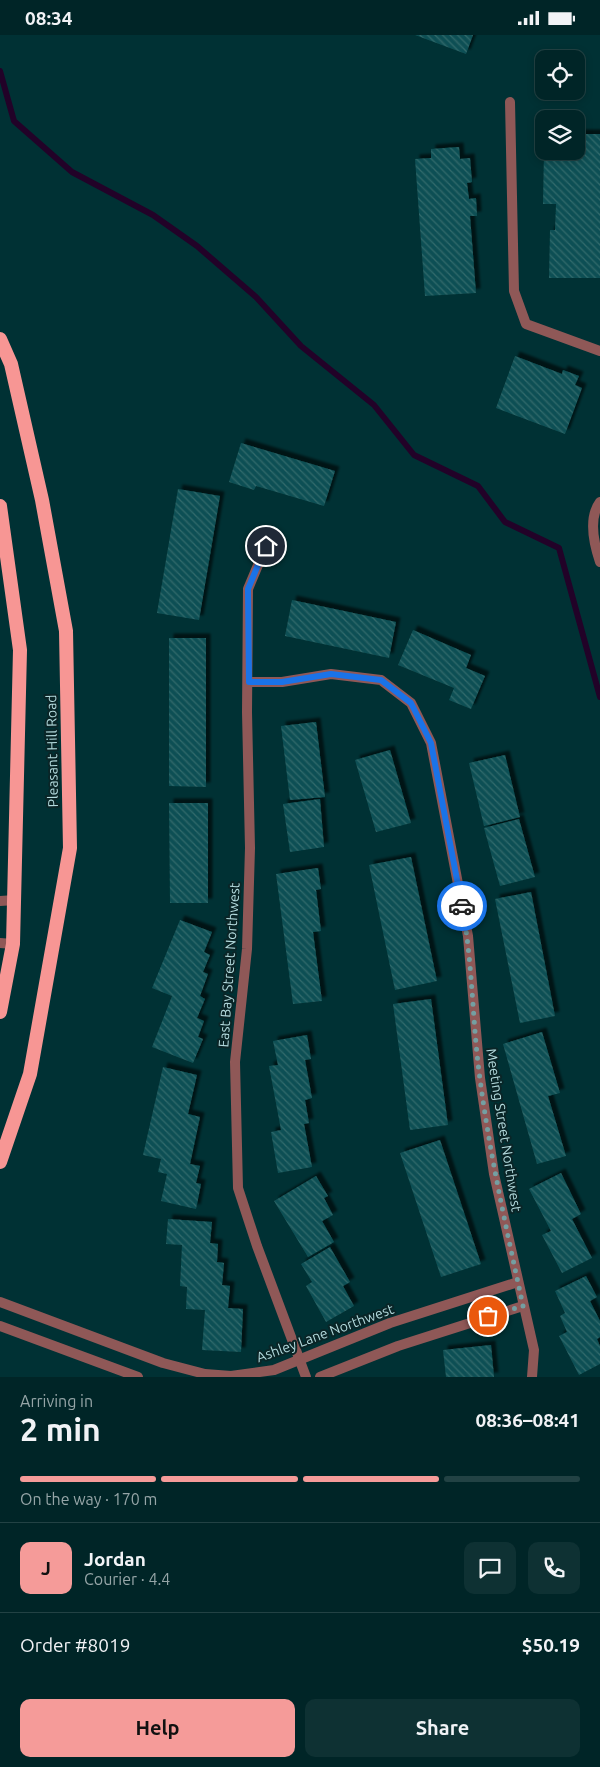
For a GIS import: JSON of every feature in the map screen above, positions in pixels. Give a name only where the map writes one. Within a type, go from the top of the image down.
[{"type":"highway","name":"Pleasant Hill Road","points":[[0,339],[11,364],[42,500],[66,631],[70,848],[30,1074],[0,1162]]},
{"type":"highway","points":[[0,506],[20,650],[15,900],[6,943],[0,1012]]},
{"type":"street","points":[[510,102],[514,291],[526,324],[600,351]]},
{"type":"street","points":[[600,502],[595,509],[593,542],[600,562]]},
{"type":"street","name":"East Bay Street Northwest","points":[[266,546],[248,589],[249,682],[247,712],[250,875],[247,949],[235,1062],[238,1188],[257,1246],[306,1377]]},
{"type":"street","name":"Meeting Street Northwest","points":[[249,682],[282,682],[331,674],[381,680],[411,703],[431,743],[468,936],[480,1078],[494,1174],[534,1350],[532,1377]]},
{"type":"street","points":[[0,901],[15,900]]},
{"type":"street","name":"Ashley Lane Northwest","points":[[0,1302],[124,1349],[206,1375],[230,1377],[263,1373],[390,1323],[518,1282]]},
{"type":"street","points":[[320,1377],[398,1345],[523,1306]]},
{"type":"street","points":[[0,1326],[114,1373],[138,1377]]},
{"type":"building","points":[[415,35],[473,35],[466,54]]},
{"type":"building","points":[[585,134],[600,134],[600,278],[549,278],[550,230],[555,230],[556,204],[543,204],[544,160],[585,160]]},
{"type":"building","points":[[459,147],[460,159],[470,158],[472,182],[467,183],[469,199],[476,198],[477,216],[470,216],[476,293],[425,296],[415,159],[431,158],[431,149]]},
{"type":"building","points":[[515,356],[562,374],[563,370],[579,376],[575,385],[582,388],[565,434],[496,408]]},
{"type":"building","points":[[241,443],[335,471],[324,506],[256,486],[254,490],[229,482]]},
{"type":"building","points":[[178,489],[220,496],[199,620],[157,613]]},
{"type":"building","points":[[292,600],[396,622],[389,658],[285,636]]},
{"type":"building","points":[[413,630],[471,655],[466,668],[485,676],[471,709],[449,700],[454,688],[398,665]]},
{"type":"building","points":[[169,638],[206,638],[206,787],[169,786]]},
{"type":"building","points":[[316,722],[325,797],[290,800],[281,726]]},
{"type":"building","points":[[390,750],[411,823],[376,832],[355,760]]},
{"type":"building","points":[[505,755],[520,817],[484,826],[469,763]]},
{"type":"building","points":[[320,799],[324,847],[290,852],[283,804]]},
{"type":"building","points":[[169,803],[208,803],[208,903],[170,903]]},
{"type":"building","points":[[519,819],[535,877],[500,886],[484,828]]},
{"type":"building","points":[[411,857],[437,981],[395,990],[369,865]]},
{"type":"building","points":[[318,868],[321,889],[316,890],[321,931],[313,932],[322,1001],[293,1004],[276,874]]},
{"type":"building","points":[[531,892],[555,1016],[520,1023],[495,899]]},
{"type":"building","points":[[180,920],[212,932],[204,952],[210,955],[203,972],[208,974],[200,996],[205,999],[197,1018],[204,1021],[198,1037],[203,1039],[193,1063],[152,1047],[172,996],[152,988]]},
{"type":"building","points":[[431,999],[448,1125],[410,1130],[393,1004]]},
{"type":"building","points":[[542,1032],[560,1093],[548,1096],[566,1156],[537,1164],[503,1044]]},
{"type":"building","points":[[307,1035],[311,1059],[305,1060],[312,1098],[305,1100],[309,1123],[304,1124],[312,1167],[278,1173],[271,1132],[281,1130],[269,1066],[278,1065],[273,1041]]},
{"type":"building","points":[[163,1067],[197,1075],[188,1114],[200,1117],[190,1164],[200,1166],[196,1183],[201,1184],[196,1209],[161,1201],[167,1174],[158,1172],[161,1159],[143,1155]]},
{"type":"building","points":[[440,1140],[481,1264],[441,1277],[400,1153]]},
{"type":"building","points":[[561,1173],[581,1214],[572,1219],[592,1258],[562,1273],[542,1235],[551,1231],[529,1189]]},
{"type":"building","points":[[316,1176],[328,1196],[324,1198],[333,1215],[322,1221],[334,1242],[308,1257],[274,1201]]},
{"type":"building","points":[[168,1219],[212,1222],[210,1243],[218,1244],[217,1262],[224,1263],[222,1285],[230,1286],[228,1308],[243,1309],[241,1352],[202,1350],[205,1310],[186,1309],[187,1287],[180,1286],[182,1245],[166,1244]]},
{"type":"building","points":[[330,1247],[350,1282],[343,1286],[354,1306],[326,1322],[306,1286],[312,1282],[301,1264]]},
{"type":"building","points":[[586,1276],[597,1297],[590,1301],[600,1321],[600,1337],[597,1339],[600,1346],[600,1364],[579,1375],[559,1336],[567,1332],[560,1316],[565,1313],[555,1291]]},
{"type":"building","points":[[491,1345],[494,1377],[446,1377],[443,1350]]},
{"type":"waterway","points":[[0,71],[14,121],[72,172],[153,215],[197,246],[256,297],[301,346],[374,405],[414,455],[478,486],[505,522],[559,548],[600,697]]},
{"type":"way so far","points":[[462,906],[468,936],[480,1078],[494,1174],[523,1306],[488,1316]]},
{"type":"route","points":[[266,546],[248,589],[249,682],[282,682],[331,674],[381,680],[411,703],[431,743],[462,906]]}]
